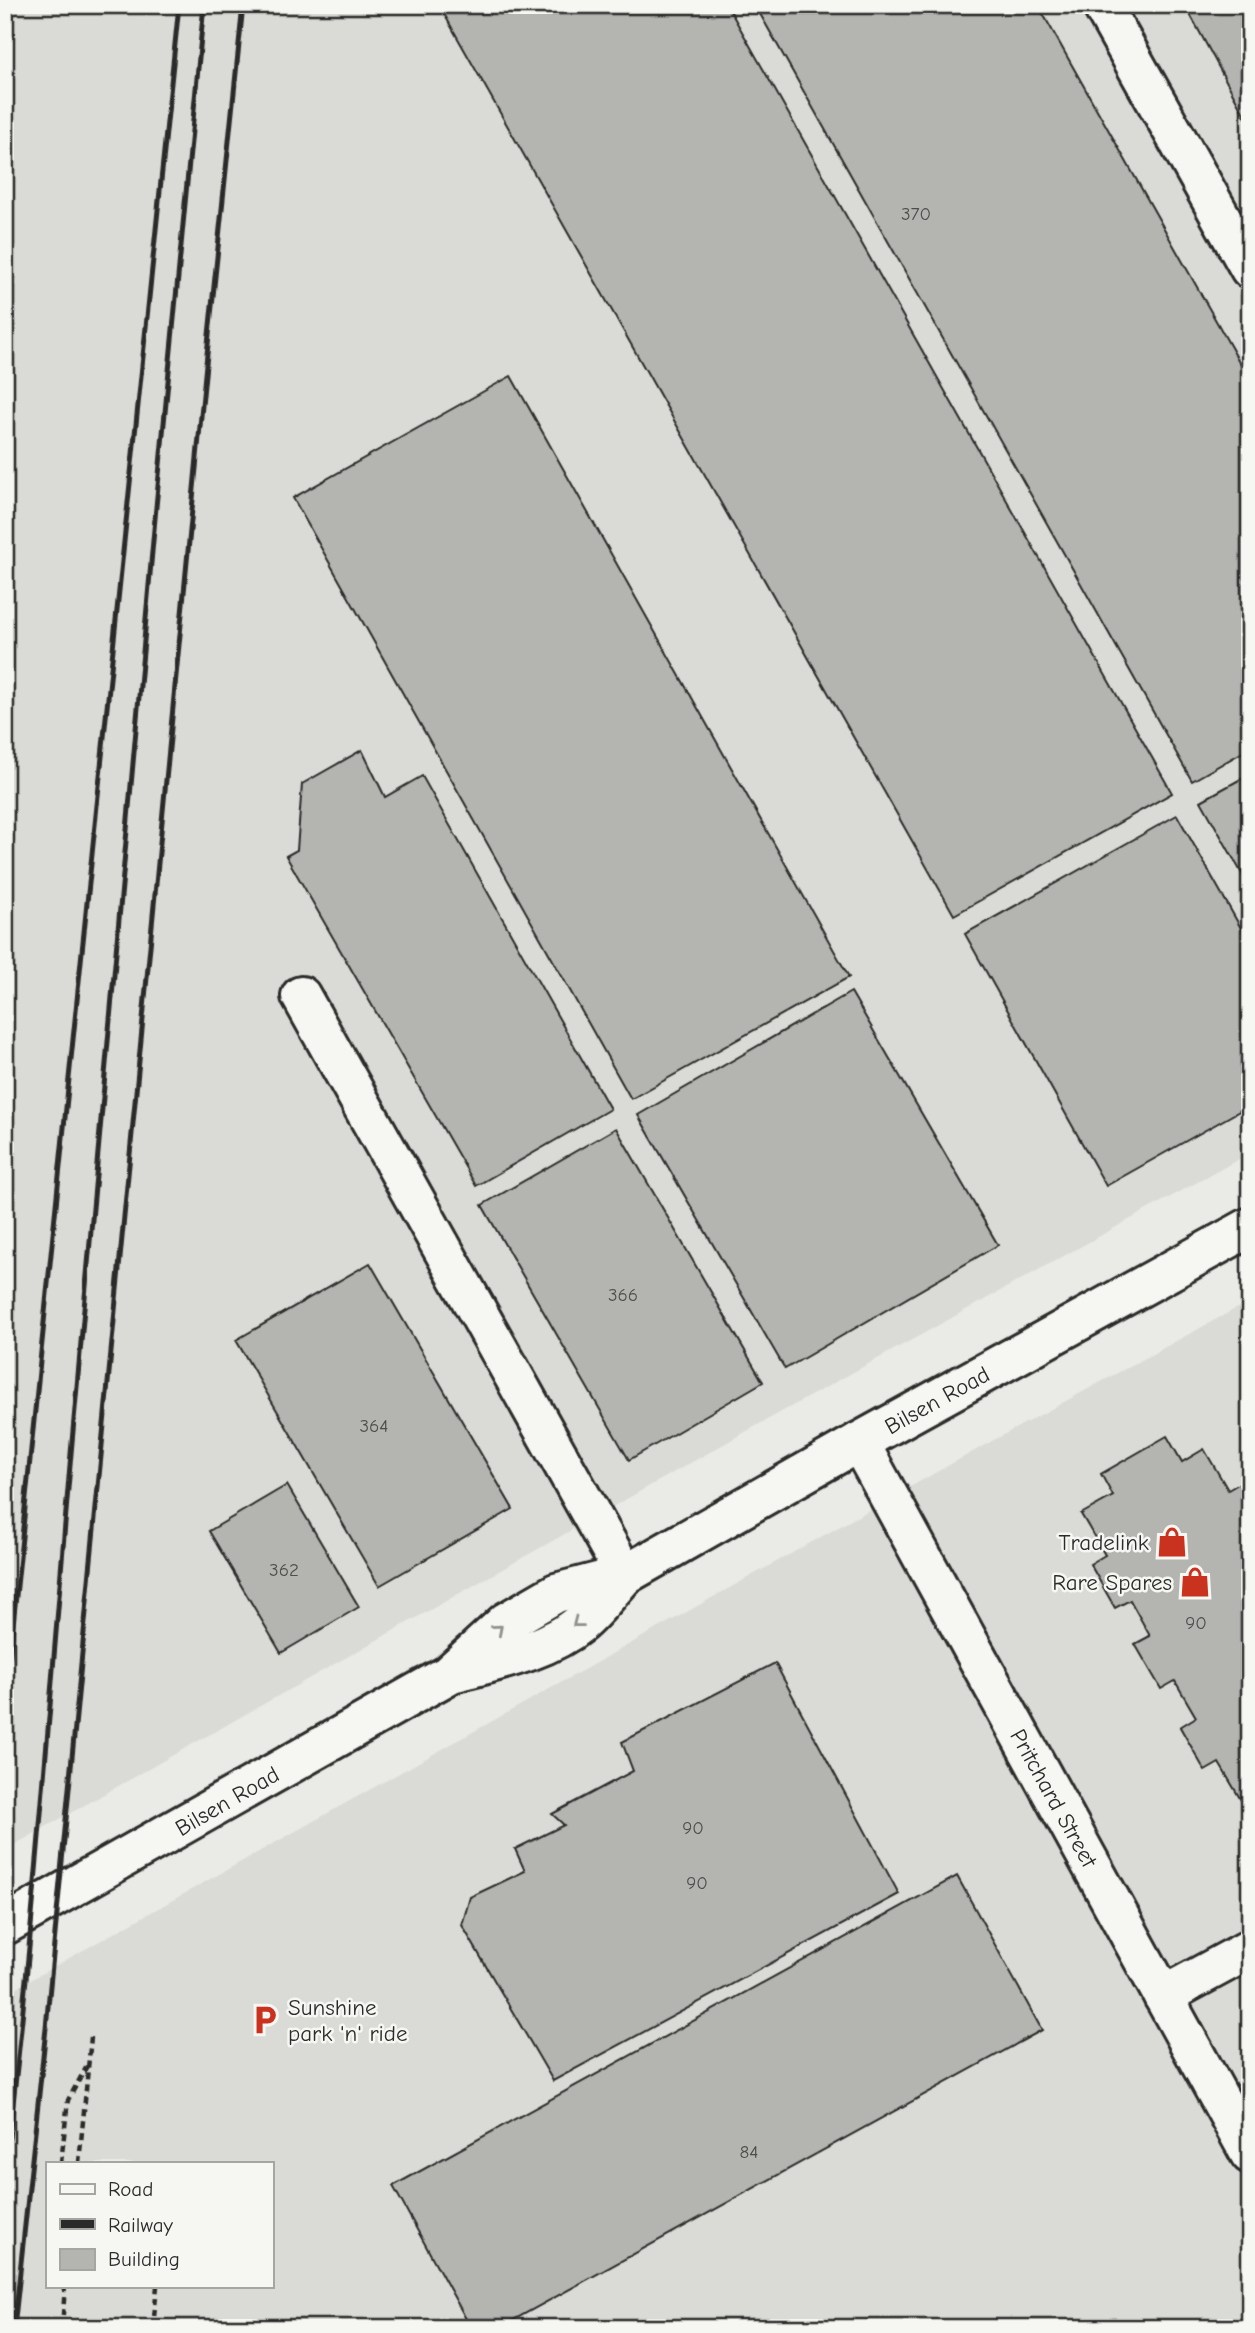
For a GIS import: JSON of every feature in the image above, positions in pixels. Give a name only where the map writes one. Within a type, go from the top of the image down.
[{"type":"street","points":[[1102,5],[1250,269]]},
{"type":"street","points":[[302,996],[625,1575]]},
{"type":"street","name":"Bilsen Road","points":[[5,1925],[448,1675],[506,1622],[556,1592],[625,1575],[859,1442],[1250,1227]]},
{"type":"street","name":"Pritchard Street","points":[[859,1442],[1250,2154]]},
{"type":"street","points":[[1163,1996],[1250,1949]]},
{"type":"path","points":[[79,2162],[91,2037]]},
{"type":"path","points":[[61,2162],[68,2100],[89,2063]]},
{"type":"path","points":[[62,2328],[65,2288]]},
{"type":"path","points":[[153,2328],[157,2288]]},
{"type":"shaded area","points":[[5,5],[1250,5],[1250,1153],[754,1427],[5,1850]]},
{"type":"shaded area","points":[[1250,1301],[1250,2328],[5,2328],[5,1994],[994,1440]]},
{"type":"building","points":[[439,5],[727,5],[1172,793],[954,915]]},
{"type":"building","points":[[755,5],[1038,5],[1250,381],[1250,748],[1192,781]]},
{"type":"building","points":[[1185,5],[1250,5],[1250,125]]},
{"type":"building","points":[[511,376],[849,977],[631,1099],[293,498]]},
{"type":"building","points":[[362,750],[385,797],[422,776],[610,1109],[476,1186],[286,856],[297,850],[302,784]]},
{"type":"building","points":[[1250,774],[1250,888],[1201,801]]},
{"type":"building","points":[[1177,815],[1250,944],[1250,1105],[1106,1186],[965,934]]},
{"type":"building","points":[[851,992],[998,1245],[785,1369],[638,1115]]},
{"type":"building","points":[[616,1128],[763,1382],[629,1460],[482,1205]]},
{"type":"building","points":[[370,1263],[513,1509],[379,1586],[236,1340]]},
{"type":"building","points":[[1167,1436],[1182,1462],[1204,1449],[1228,1490],[1240,1483],[1250,1500],[1250,1815],[1219,1763],[1205,1771],[1180,1727],[1196,1717],[1175,1681],[1161,1689],[1135,1644],[1150,1636],[1130,1600],[1115,1608],[1090,1564],[1105,1555],[1081,1514],[1113,1496],[1101,1474]]},
{"type":"building","points":[[287,1485],[359,1607],[281,1653],[209,1531]]},
{"type":"building","points":[[775,1663],[899,1894],[553,2081],[462,1925],[470,1897],[525,1871],[515,1849],[564,1825],[552,1814],[633,1771],[622,1742]]},
{"type":"building","points":[[957,1876],[1042,2030],[499,2328],[471,2328],[393,2186]]},
{"type":"railway","points":[[5,1703],[179,5]]},
{"type":"railway","points":[[5,2172],[34,1895],[121,896],[204,5]]},
{"type":"railway","points":[[14,2328],[45,2038],[243,5]]},
{"type":"place","name":"Tradelink","points":[[1172,1542]]},
{"type":"place","name":"Rare Spares","points":[[1195,1582]]},
{"type":"place","name":"Sunshine park 'n' ride","points":[[265,2020]]}]
